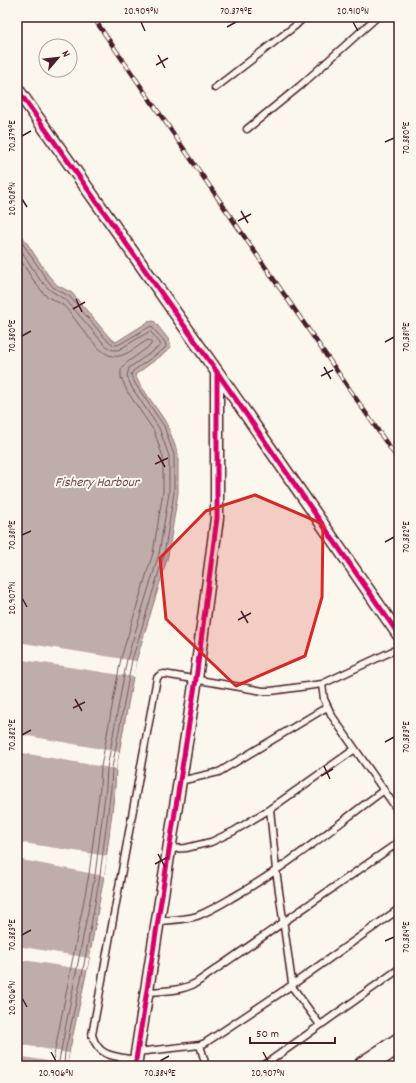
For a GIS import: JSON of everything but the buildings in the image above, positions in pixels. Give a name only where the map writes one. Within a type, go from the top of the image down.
[{"type":"main road","points":[[364,1066],[399,1043]]},
{"type":"street","points":[[17,89],[170,304],[399,635]]},
{"type":"street","points":[[136,1059],[196,679],[217,518],[217,372]]},
{"type":"lane","points":[[215,88],[295,26],[304,17]]},
{"type":"lane","points":[[246,129],[300,86],[376,17]]},
{"type":"lane","points":[[399,648],[322,684],[267,691],[164,674],[157,678],[92,1035],[98,1048],[105,1054],[136,1059],[200,1044],[292,985],[399,909]]},
{"type":"lane","points":[[322,684],[324,699],[327,706],[399,812]]},
{"type":"lane","points":[[180,781],[219,772],[327,706]]},
{"type":"lane","points":[[169,849],[186,848],[210,842],[250,822],[355,749]]},
{"type":"lane","points":[[158,921],[187,919],[207,912],[249,888],[276,870],[384,790]]},
{"type":"lane","points":[[270,809],[276,870],[292,985],[320,1025]]},
{"type":"lane","points":[[147,992],[170,991],[187,988],[399,842]]},
{"type":"lane","points":[[263,1066],[399,969]]},
{"type":"lane","points":[[200,1044],[206,1066]]},
{"type":"highlighted area","points":[[255,495],[323,524],[322,597],[305,656],[236,686],[166,619],[160,558],[206,511]]},
{"type":"water","name":"Fishery Harbour","points":[[17,228],[48,275],[57,285],[72,293],[109,337],[116,342],[148,322],[154,321],[169,340],[171,347],[135,375],[167,424],[178,454],[178,493],[168,556],[136,661],[116,769],[104,876],[87,970],[69,1053],[67,1064],[69,1066],[17,1066]]},
{"type":"pier","points":[[17,642],[136,661],[134,677],[17,659]]},
{"type":"pier","points":[[17,734],[119,752],[116,769],[17,752]]},
{"type":"pier","points":[[17,842],[107,856],[104,876],[17,859]]},
{"type":"pier","points":[[17,946],[89,958],[87,970],[17,959]]},
{"type":"pier","points":[[17,1044],[69,1053],[67,1064],[17,1056]]},
{"type":"railway","points":[[93,17],[399,461]]},
{"type":"cycle path","points":[[17,89],[217,372],[399,635]]},
{"type":"cycle path","points":[[135,1066],[196,679],[217,518],[217,372]]}]
